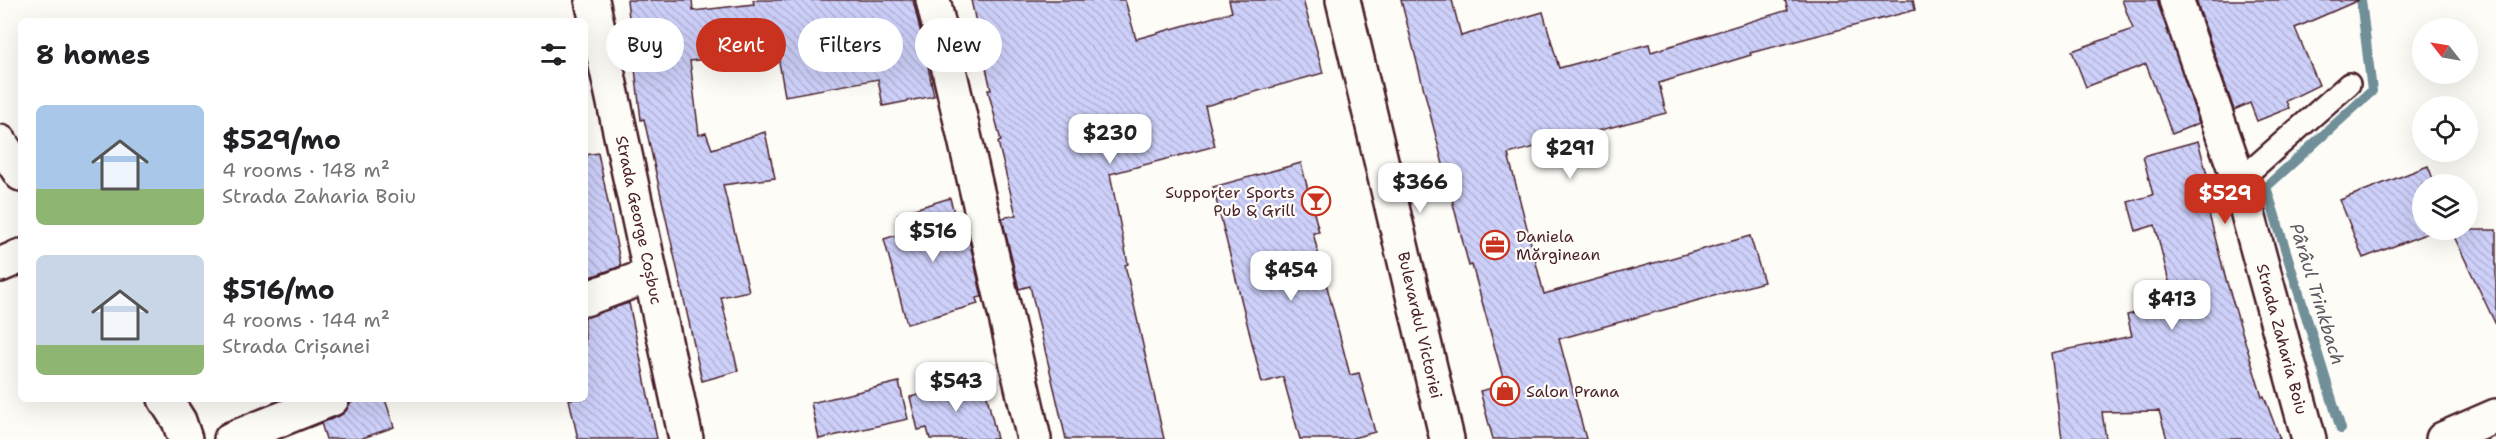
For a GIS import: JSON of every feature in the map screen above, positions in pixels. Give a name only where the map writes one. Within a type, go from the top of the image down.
[{"type":"street","name":"Strada George Coșbuc","points":[[591,0],[686,439]]},
{"type":"street","points":[[933,0],[1034,439]]},
{"type":"street","name":"Bulevardul Victoriei","points":[[1343,0],[1447,439]]},
{"type":"street","name":"Strada Zaharia Boiu","points":[[2176,0],[2239,180],[2309,439]]},
{"type":"street","points":[[0,142],[18,169]]},
{"type":"street","points":[[0,265],[18,257]]},
{"type":"street","points":[[588,298],[650,275]]},
{"type":"street","points":[[167,402],[179,421],[185,439]]},
{"type":"street","points":[[231,439],[324,402]]},
{"type":"street","points":[[2444,439],[2496,416]]},
{"type":"lane","points":[[2239,180],[2349,84]]},
{"type":"building","points":[[627,0],[692,0],[693,11],[754,4],[753,0],[913,0],[917,18],[915,18],[915,72],[929,72],[934,96],[883,106],[878,79],[785,96],[781,72],[786,72],[786,18],[696,18],[696,60],[690,61],[699,135],[706,133],[712,149],[765,132],[775,178],[723,185],[749,291],[721,297],[738,371],[702,381],[644,119],[641,120],[635,72],[684,72],[684,18],[629,18]]},
{"type":"building","points":[[971,0],[1125,0],[1136,39],[1232,12],[1229,0],[1303,0],[1323,73],[1205,106],[1215,146],[1110,174],[1128,264],[1125,265],[1164,439],[1066,439],[1030,286],[1019,289],[1002,218],[1016,215],[998,142],[1001,141],[988,90],[991,90],[987,72],[1002,72],[1002,18],[975,18]]},
{"type":"building","points":[[1401,0],[1452,0],[1461,36],[1543,12],[1559,68],[1649,44],[1651,52],[1788,10],[1785,0],[1913,0],[1915,10],[1750,53],[1751,55],[1659,83],[1666,113],[1508,154],[1544,294],[1750,236],[1764,282],[1559,339],[1586,439],[1493,439],[1480,391],[1505,385],[1472,265],[1469,266]]},
{"type":"building","points":[[2122,0],[2158,0],[2199,123],[2172,134],[2146,64],[2086,87],[2072,51],[2133,29]]},
{"type":"building","points":[[2196,0],[2359,0],[2295,28],[2319,85],[2286,101],[2289,108],[2257,121],[2250,103],[2234,110]]},
{"type":"building","points":[[2198,141],[2216,208],[2208,210],[2225,276],[2262,397],[2264,396],[2280,439],[2167,439],[2159,411],[2102,412],[2106,439],[2062,439],[2051,353],[2132,336],[2127,315],[2166,305],[2163,292],[2171,290],[2155,225],[2136,231],[2128,202],[2153,195],[2143,156]]},
{"type":"building","points":[[598,153],[621,266],[588,278],[588,155]]},
{"type":"building","points":[[1301,163],[1319,232],[1313,233],[1350,375],[1359,373],[1375,432],[1349,439],[1300,439],[1283,377],[1262,383],[1213,187]]},
{"type":"building","points":[[2428,166],[2431,174],[2412,174],[2412,239],[2363,258],[2340,200]]},
{"type":"building","points":[[950,198],[958,228],[966,226],[982,297],[976,298],[978,304],[907,324],[884,239],[903,233],[898,214]]},
{"type":"building","points":[[2478,230],[2496,230],[2496,325],[2456,240],[2478,240]]},
{"type":"building","points":[[629,303],[657,439],[578,439],[570,402],[588,402],[588,316]]},
{"type":"building","points":[[983,379],[997,439],[930,439],[927,428],[918,430],[910,397]]},
{"type":"building","points":[[899,382],[908,419],[819,439],[811,403]]},
{"type":"building","points":[[386,402],[394,427],[360,439],[326,439],[321,423],[339,416],[350,403]]},
{"type":"waterway","name":"Pârâul Trinkbach","points":[[2341,429],[2266,187],[2372,91],[2361,0]]},
{"type":"place","name":"Supporter Sports Pub & Grill","points":[[1316,201]]},
{"type":"place","name":"Daniela Mărginean","points":[[1495,245]]},
{"type":"place","name":"Salon Prana","points":[[1505,391]]}]
